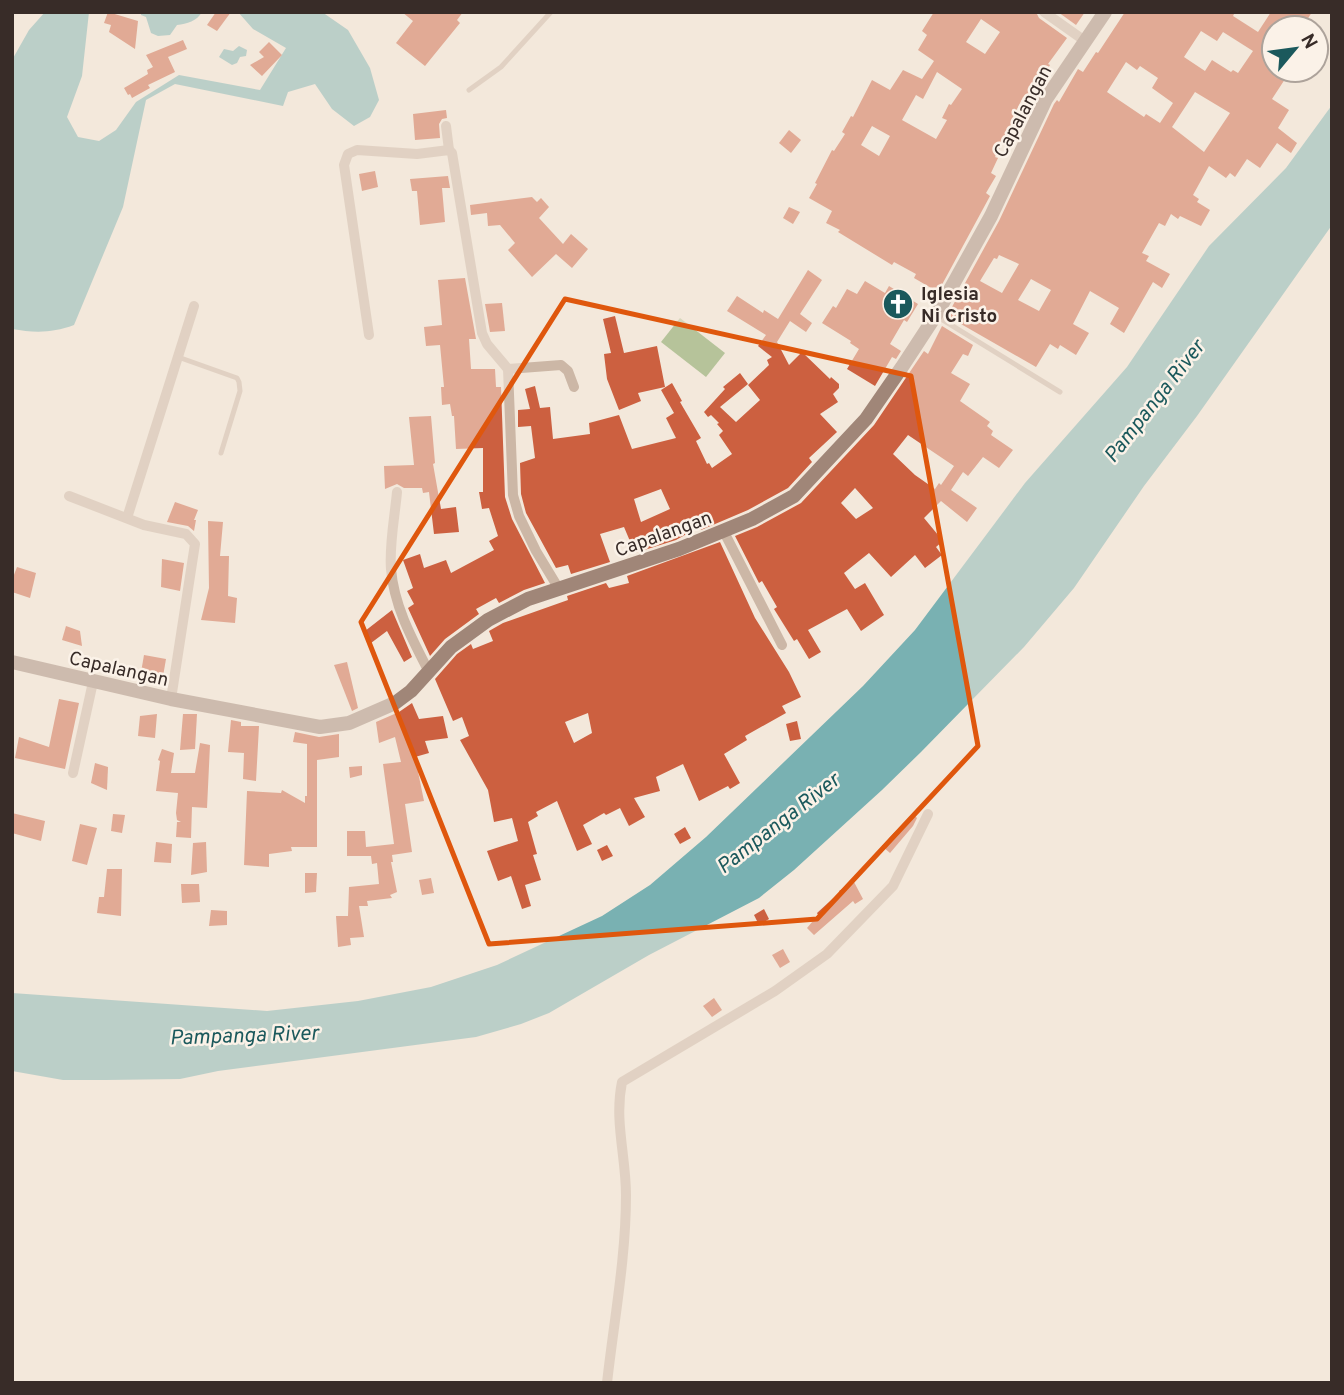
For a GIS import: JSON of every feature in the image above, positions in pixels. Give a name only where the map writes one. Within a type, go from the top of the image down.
[{"type":"street","points":[[1044,12],[1085,41]]},
{"type":"street","name":"Capalangan","points":[[12,662],[171,699],[320,727],[349,723],[395,703],[411,691],[452,647],[488,620],[528,599],[679,550],[724,532],[794,496],[866,418],[936,315],[991,216],[1046,99],[1105,12]]},
{"type":"street","points":[[446,127],[482,332],[487,344],[508,369],[513,495],[525,530],[559,589]]},
{"type":"street","points":[[369,335],[344,164],[348,154],[357,150],[417,154],[449,150]]},
{"type":"street","points":[[127,519],[194,306]]},
{"type":"street","points":[[508,369],[561,365],[568,371],[574,387]]},
{"type":"street","points":[[397,492],[391,565],[394,593],[429,672]]},
{"type":"street","points":[[69,496],[127,519],[186,534],[195,544],[171,699]]},
{"type":"street","points":[[724,532],[782,645]]},
{"type":"street","points":[[73,773],[93,682]]},
{"type":"street","points":[[607,1383],[624,1262],[626,1192],[618,1102],[622,1082],[775,992],[827,954],[893,886],[928,814]]},
{"type":"lane","points":[[469,90],[501,67],[551,12]]},
{"type":"lane","points":[[936,315],[1060,392]]},
{"type":"lane","points":[[178,357],[237,377],[240,391],[221,453]]},
{"type":"highlighted area","points":[[565,299],[911,376],[978,746],[817,919],[489,944],[361,622]]},
{"type":"green space","points":[[680,318],[725,353],[706,377],[661,342]]},
{"type":"water","points":[[45,12],[89,12],[82,76],[67,117],[78,137],[99,141],[116,130],[136,102],[179,75],[260,90],[286,48],[253,29],[238,12],[322,12],[348,30],[370,68],[379,100],[370,117],[354,126],[332,109],[315,84],[288,92],[283,106],[175,84],[146,100],[123,207],[74,325],[43,332],[12,329],[12,60],[29,30]]},
{"type":"water","points":[[141,12],[202,12],[191,22],[177,25],[170,35],[158,36],[151,33],[146,17],[141,15]]},
{"type":"water","points":[[239,46],[247,50],[246,56],[240,57],[237,63],[232,65],[219,57],[224,49],[233,51]]},
{"type":"water","name":"Pampanga River","points":[[1332,105],[1332,225],[1074,588],[1024,647],[921,752],[794,870],[759,898],[649,955],[549,1013],[476,1037],[218,1071],[180,1079],[63,1080],[12,1071],[12,993],[267,1011],[358,1001],[431,987],[497,965],[602,916],[650,885],[706,837],[863,686],[915,630],[1025,483],[1127,367],[1209,246],[1286,168]]},
{"type":"building","points":[[108,12],[138,21],[135,49],[109,32],[111,25],[104,23]]},
{"type":"building","points":[[216,12],[231,12],[217,31],[207,25]]},
{"type":"building","points":[[402,12],[463,12],[457,20],[460,23],[425,66],[396,43],[413,21]]},
{"type":"building","points":[[934,12],[1036,12],[1039,18],[1067,38],[1048,64],[1050,65],[1036,87],[1041,90],[1033,104],[1023,97],[995,157],[998,158],[991,173],[996,176],[986,193],[990,196],[938,292],[914,278],[916,274],[894,262],[892,265],[838,232],[840,230],[826,223],[832,211],[809,198],[832,150],[834,151],[845,134],[842,132],[872,80],[890,90],[903,70],[922,79],[934,61],[918,50],[927,35],[922,31]],"holes":[[[981,19],[1000,32],[985,54],[966,42]],[[937,72],[962,89],[951,105],[949,104],[942,118],[947,120],[936,139],[902,120],[916,95],[923,99]],[[872,126],[890,136],[879,156],[861,145]]]},
{"type":"building","points":[[1058,12],[1085,12],[1076,25]]},
{"type":"building","points":[[1125,12],[1235,12],[1233,16],[1258,32],[1260,29],[1260,84],[1282,84],[1272,99],[1289,110],[1278,128],[1297,143],[1291,153],[1277,143],[1260,168],[1247,159],[1235,177],[1230,173],[1226,178],[1209,166],[1193,195],[1199,199],[1197,202],[1210,210],[1201,226],[1171,214],[1165,226],[1159,223],[1142,253],[1149,256],[1146,261],[1170,274],[1162,288],[1153,282],[1124,333],[1110,324],[1119,308],[1090,291],[1073,324],[1089,333],[1076,355],[1060,345],[1058,349],[1050,344],[1036,367],[947,316],[999,221],[1054,104],[1057,100],[1059,102],[1078,69],[1083,72],[1096,52],[1098,53]],"holes":[[[1201,31],[1217,41],[1223,32],[1253,51],[1238,73],[1233,70],[1231,72],[1212,60],[1205,71],[1184,57]],[[1126,62],[1137,70],[1140,66],[1158,78],[1152,88],[1173,103],[1160,123],[1146,114],[1144,117],[1107,92]],[[1195,92],[1230,113],[1204,152],[1172,127]],[[999,255],[1019,264],[1002,293],[980,281],[994,258],[997,259]],[[1031,279],[1051,290],[1039,311],[1018,300]]]},
{"type":"building","points":[[1271,12],[1312,12],[1311,14],[1270,14]]},
{"type":"building","points":[[183,40],[187,49],[168,57],[175,72],[148,85],[150,88],[132,98],[128,95],[124,88],[148,74],[147,70],[153,67],[146,55]]},
{"type":"building","points":[[269,42],[282,55],[262,76],[250,65],[264,57],[259,52]]},
{"type":"building","points":[[446,110],[447,118],[442,119],[439,124],[440,138],[415,140],[413,114]]},
{"type":"building","points":[[789,130],[801,140],[791,153],[779,143]]},
{"type":"building","points":[[375,171],[378,187],[362,191],[359,174]]},
{"type":"building","points":[[448,176],[450,188],[442,188],[445,222],[420,225],[417,191],[412,191],[410,179]]},
{"type":"building","points":[[532,197],[537,202],[541,198],[549,207],[539,218],[563,244],[571,234],[588,249],[572,268],[556,254],[532,277],[508,250],[515,243],[500,225],[488,226],[487,213],[471,215],[470,205]]},
{"type":"building","points":[[789,207],[800,212],[793,224],[783,218]]},
{"type":"building","points":[[808,270],[822,280],[800,314],[812,323],[806,332],[790,321],[777,342],[789,365],[802,352],[830,379],[831,377],[839,384],[833,394],[838,402],[820,414],[837,432],[809,458],[812,462],[788,488],[748,510],[701,530],[699,527],[676,540],[635,553],[624,527],[600,534],[610,562],[571,574],[568,565],[556,568],[526,513],[521,494],[520,463],[535,458],[531,426],[518,427],[518,410],[530,409],[525,389],[535,386],[540,408],[550,407],[553,439],[590,434],[589,423],[619,415],[632,449],[676,438],[666,418],[674,413],[661,390],[672,383],[701,438],[696,441],[707,464],[712,468],[732,454],[719,435],[723,431],[717,424],[719,423],[704,412],[725,389],[723,387],[740,373],[748,384],[720,407],[736,422],[760,400],[748,385],[769,365],[767,360],[772,357],[758,346],[766,335],[727,311],[737,296],[763,313],[764,310],[778,319]],"holes":[[[661,489],[670,509],[641,522],[634,499]]]},
{"type":"building","points":[[465,278],[476,339],[469,339],[471,369],[495,369],[496,387],[501,387],[505,497],[512,519],[545,583],[499,603],[496,598],[476,609],[479,614],[445,639],[430,656],[408,608],[414,604],[407,591],[413,588],[403,560],[420,554],[424,568],[446,560],[451,573],[494,550],[489,541],[498,536],[489,508],[482,509],[479,492],[483,492],[483,448],[456,449],[454,416],[450,404],[442,405],[441,387],[444,387],[440,345],[426,346],[424,327],[442,325],[438,280]]},
{"type":"building","points":[[865,281],[885,293],[889,286],[918,304],[907,322],[904,320],[890,344],[901,351],[896,359],[892,357],[875,386],[847,369],[859,349],[822,323],[833,306],[836,308],[847,289],[857,294]]},
{"type":"building","points":[[502,303],[505,331],[490,332],[485,304]]},
{"type":"building","points":[[615,316],[624,353],[657,346],[665,387],[638,393],[641,401],[619,410],[607,379],[604,354],[611,353],[603,319]]},
{"type":"building","points":[[942,326],[973,345],[968,356],[963,354],[951,373],[970,384],[960,401],[990,422],[987,426],[993,431],[991,435],[1013,450],[999,468],[983,457],[968,476],[963,472],[951,490],[977,508],[967,522],[941,501],[924,518],[943,541],[936,547],[942,555],[925,568],[915,555],[891,577],[869,553],[844,573],[855,589],[865,583],[884,615],[861,631],[847,609],[808,630],[821,652],[809,659],[774,609],[777,607],[762,581],[759,583],[735,536],[801,503],[874,425],[924,351],[928,354]],"holes":[[[908,435],[954,466],[935,489],[893,454]],[[855,488],[873,508],[856,519],[841,503]]]},
{"type":"building","points":[[431,416],[433,464],[441,509],[456,507],[459,532],[434,534],[429,492],[423,493],[422,488],[404,488],[397,484],[385,489],[384,466],[414,465],[409,417]]},
{"type":"building","points":[[175,502],[198,510],[194,531],[188,526],[167,522]]},
{"type":"building","points":[[208,521],[223,522],[220,556],[229,556],[228,596],[237,598],[235,623],[201,620],[209,588]]},
{"type":"building","points":[[720,542],[755,618],[789,672],[801,697],[782,706],[786,713],[745,736],[747,740],[724,754],[740,783],[730,789],[728,786],[699,801],[683,764],[656,777],[660,791],[634,798],[645,817],[629,826],[620,808],[606,815],[604,813],[583,825],[592,844],[577,851],[557,801],[536,812],[538,816],[528,822],[537,854],[533,855],[541,880],[525,885],[531,906],[522,909],[511,876],[498,881],[487,851],[518,841],[512,818],[494,822],[488,790],[460,740],[469,736],[462,717],[453,721],[435,679],[457,654],[471,644],[473,649],[493,641],[489,631],[503,623],[606,583],[609,588],[629,583],[627,576]],"holes":[[[588,713],[592,733],[574,743],[565,722]]]},
{"type":"building","points":[[162,559],[184,563],[180,591],[161,587]]},
{"type":"building","points":[[17,567],[36,573],[30,598],[12,592],[12,580]]},
{"type":"building","points":[[392,610],[412,657],[404,662],[387,631],[371,643],[365,631]]},
{"type":"building","points":[[66,626],[80,631],[82,646],[62,640]]},
{"type":"building","points":[[144,655],[166,659],[162,682],[140,678]]},
{"type":"building","points":[[347,662],[358,708],[352,711],[334,665]]},
{"type":"building","points":[[59,699],[79,703],[65,769],[15,758],[19,737],[49,747]]},
{"type":"building","points":[[412,703],[419,719],[443,716],[448,738],[425,741],[429,753],[415,757],[424,801],[405,804],[412,852],[392,855],[397,892],[390,895],[392,898],[367,901],[368,906],[359,906],[364,937],[350,938],[351,945],[338,947],[336,916],[348,916],[349,887],[379,884],[377,863],[372,864],[371,856],[347,856],[347,831],[365,831],[366,847],[394,844],[383,764],[401,762],[395,737],[379,743],[376,722]]},
{"type":"building","points":[[157,714],[155,738],[138,736],[140,716]]},
{"type":"building","points":[[183,714],[197,714],[195,749],[180,750]]},
{"type":"building","points":[[231,720],[241,722],[241,726],[259,726],[256,781],[243,779],[244,753],[228,752]]},
{"type":"building","points":[[797,721],[801,739],[790,741],[786,724]]},
{"type":"building","points":[[295,732],[319,737],[339,734],[339,757],[317,760],[317,847],[291,847],[292,851],[269,854],[269,867],[244,865],[247,791],[281,793],[282,790],[305,803],[307,744],[293,742]]},
{"type":"building","points":[[200,743],[210,745],[207,808],[192,807],[191,838],[176,837],[177,822],[181,822],[177,820],[176,813],[178,793],[156,791],[158,760],[162,749],[174,753],[171,773],[195,773]]},
{"type":"building","points":[[95,763],[108,767],[107,790],[91,783]]},
{"type":"building","points":[[362,766],[362,775],[350,778],[349,767]]},
{"type":"building","points":[[12,813],[45,821],[41,841],[12,833]]},
{"type":"building","points":[[113,814],[125,815],[122,833],[111,831]]},
{"type":"building","points":[[915,816],[917,818],[913,826],[890,853],[882,846]]},
{"type":"building","points":[[80,824],[97,828],[87,865],[72,861]]},
{"type":"building","points":[[685,827],[691,838],[680,844],[674,834]]},
{"type":"building","points":[[156,842],[172,844],[171,863],[154,862]]},
{"type":"building","points":[[206,842],[207,872],[191,875],[193,843]]},
{"type":"building","points":[[607,845],[613,856],[602,861],[597,850]]},
{"type":"building","points":[[107,869],[122,869],[121,916],[97,913],[99,897],[104,897]]},
{"type":"building","points":[[305,873],[317,873],[316,892],[305,893]]},
{"type":"building","points":[[431,878],[434,893],[422,895],[419,880]]},
{"type":"building","points":[[854,882],[863,899],[855,904],[853,901],[814,935],[807,928],[817,913],[839,891]]},
{"type":"building","points":[[181,884],[199,884],[200,902],[182,903]]},
{"type":"building","points":[[764,909],[769,919],[759,925],[754,915]]},
{"type":"building","points":[[211,910],[227,911],[227,925],[209,926]]},
{"type":"building","points":[[783,949],[790,962],[780,968],[772,955]]},
{"type":"building","points":[[714,998],[722,1010],[712,1017],[703,1006]]},
{"type":"place","name":"Iglesia Ni Cristo","points":[[898,304]]}]
